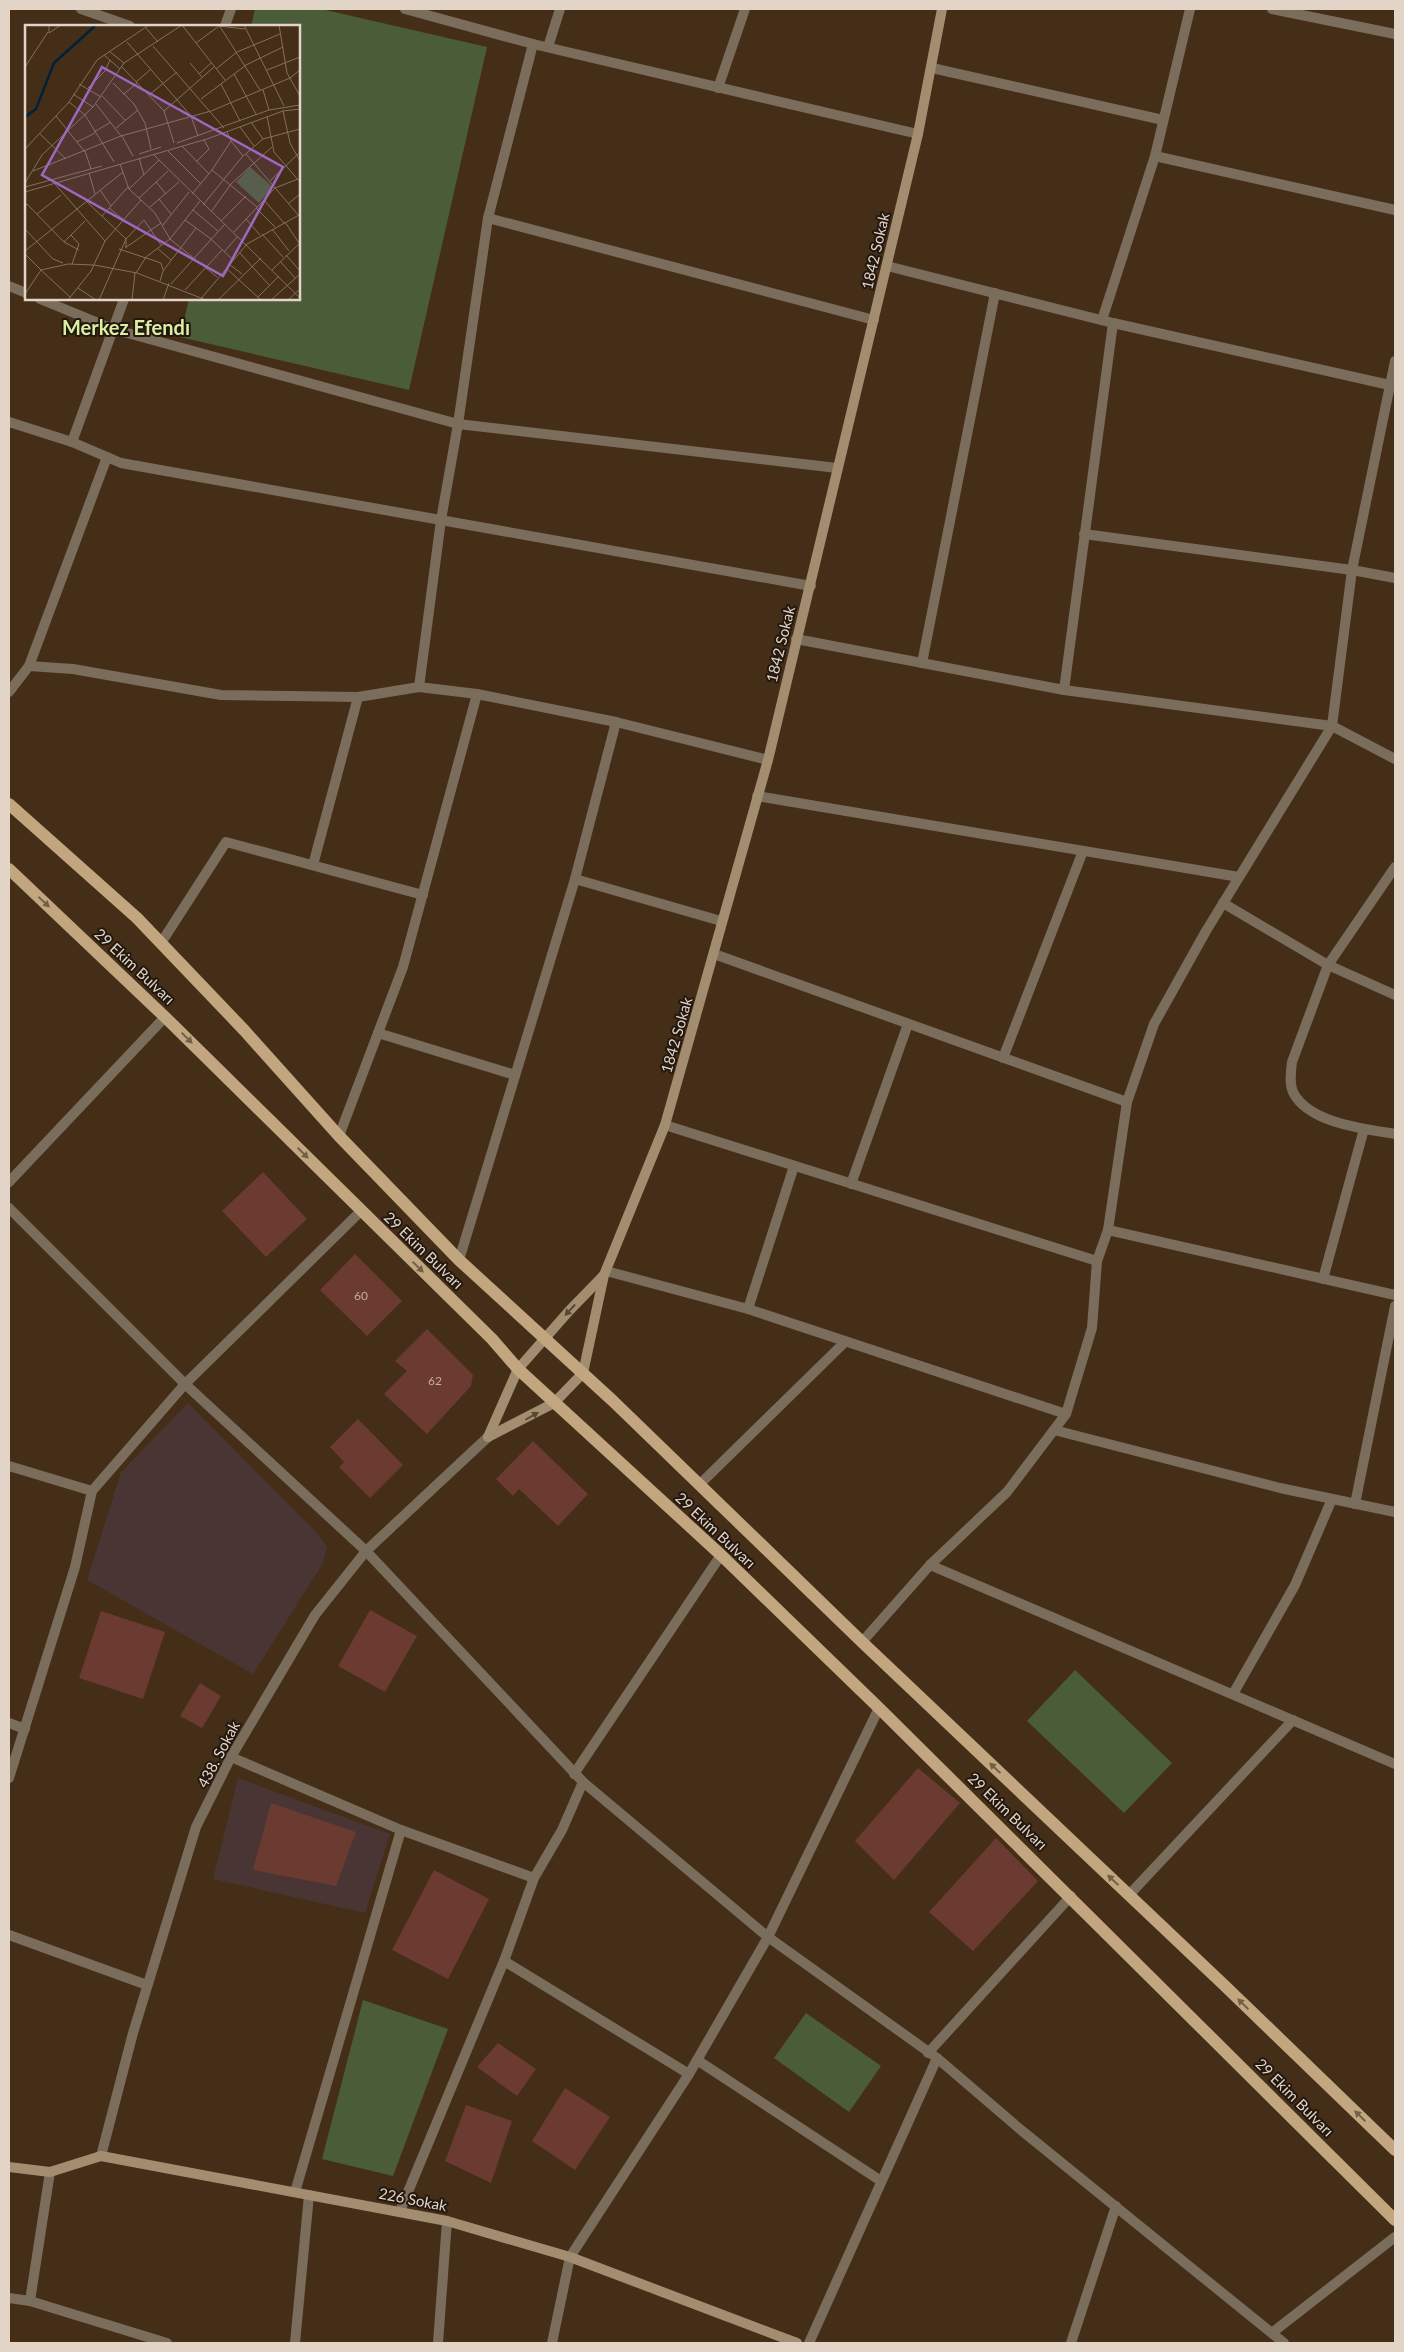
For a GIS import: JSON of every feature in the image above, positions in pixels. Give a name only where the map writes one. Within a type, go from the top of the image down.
[{"type":"main road","name":"29 Ekim Bulvarı","points":[[9,804],[137,918],[244,1030],[339,1136],[459,1260],[583,1373],[1395,2150]]},
{"type":"main road","name":"29 Ekim Bulvarı","points":[[9,869],[165,1017],[492,1339],[518,1369],[721,1555],[879,1708],[1071,1896],[1395,2220]]},
{"type":"street","points":[[81,9],[127,25]]},
{"type":"street","points":[[224,25],[231,9]]},
{"type":"street","points":[[405,9],[432,12],[533,44],[918,134]]},
{"type":"street","points":[[548,47],[560,9]]},
{"type":"street","points":[[718,88],[745,9]]},
{"type":"street","name":"1842 Sokak","points":[[605,1273],[665,1125],[714,954],[721,921],[768,760],[918,134],[942,9]]},
{"type":"street","points":[[1102,320],[1155,156],[1190,9]]},
{"type":"street","points":[[1272,9],[1318,13],[1395,34]]},
{"type":"street","points":[[419,687],[441,520],[458,424],[488,218],[533,44]]},
{"type":"street","points":[[932,68],[1163,120]]},
{"type":"street","points":[[1155,156],[1395,210]]},
{"type":"street","points":[[488,218],[874,320]]},
{"type":"street","points":[[887,266],[1113,323],[1393,385]]},
{"type":"street","points":[[9,286],[25,293]]},
{"type":"street","points":[[922,663],[995,293]]},
{"type":"street","points":[[42,300],[113,329],[458,424],[837,468]]},
{"type":"street","points":[[72,442],[124,300]]},
{"type":"street","points":[[1064,690],[1113,323]]},
{"type":"street","points":[[862,1642],[930,1565],[1007,1492],[1066,1414],[1092,1328],[1097,1261],[1108,1230],[1127,1102],[1154,1024],[1239,876],[1332,726],[1352,570],[1393,385],[1395,361]]},
{"type":"street","points":[[9,422],[72,442],[121,463],[811,586]]},
{"type":"street","points":[[9,692],[29,666],[107,457]]},
{"type":"street","points":[[1084,534],[1352,570],[1395,578]]},
{"type":"street","points":[[796,639],[1064,690],[1332,726],[1395,759]]},
{"type":"street","points":[[29,666],[72,668],[221,695],[358,698],[419,687],[477,694],[616,722],[768,760]]},
{"type":"street","points":[[339,1136],[403,967],[477,694]]},
{"type":"street","points":[[313,865],[358,698]]},
{"type":"street","points":[[459,1260],[575,879],[616,722]]},
{"type":"street","points":[[757,796],[1239,876]]},
{"type":"street","points":[[161,943],[226,842],[423,894]]},
{"type":"street","points":[[1003,1058],[1083,850]]},
{"type":"street","points":[[1395,866],[1328,965],[1292,1062],[1290,1076],[1293,1092],[1303,1105],[1316,1115],[1364,1129],[1395,1134]]},
{"type":"street","points":[[575,879],[721,921]]},
{"type":"street","points":[[1223,903],[1328,965],[1395,995]]},
{"type":"street","points":[[714,954],[1127,1102]]},
{"type":"street","points":[[9,1182],[165,1017]]},
{"type":"street","points":[[850,1184],[908,1024]]},
{"type":"street","points":[[378,1033],[515,1075]]},
{"type":"street","points":[[665,1125],[1097,1261]]},
{"type":"street","points":[[1323,1279],[1364,1129]]},
{"type":"street","points":[[748,1309],[794,1166]]},
{"type":"street","points":[[9,1208],[186,1384],[366,1551],[574,1774],[768,1937],[932,2056],[1273,2332],[1284,2343]]},
{"type":"street","points":[[9,1778],[75,1567],[92,1491],[186,1384],[361,1211]]},
{"type":"street","points":[[1108,1230],[1395,1295]]},
{"type":"street","points":[[605,1273],[748,1309],[1066,1414]]},
{"type":"street","points":[[488,1437],[518,1369],[569,1310],[605,1273]]},
{"type":"street","points":[[488,1437],[554,1403],[583,1373],[605,1273]]},
{"type":"street","points":[[1355,1504],[1395,1306]]},
{"type":"street","points":[[699,1485],[845,1342]]},
{"type":"street","points":[[1054,1430],[1280,1488],[1395,1512]]},
{"type":"street","name":"438. Sokak","points":[[101,2156],[133,2033],[196,1827],[231,1757],[315,1615],[366,1551],[488,1437]]},
{"type":"street","points":[[9,1466],[92,1491]]},
{"type":"street","points":[[1234,1694],[1295,1585],[1332,1499]]},
{"type":"street","points":[[574,1774],[721,1555]]},
{"type":"street","points":[[930,1565],[1395,1764]]},
{"type":"street","points":[[552,2343],[570,2257],[689,2074],[768,1937],[879,1708]]},
{"type":"street","points":[[1129,1895],[1293,1720]]},
{"type":"street","points":[[9,1723],[25,1729]]},
{"type":"street","points":[[231,1757],[401,1830],[534,1878]]},
{"type":"street","points":[[400,2211],[504,1961],[534,1878],[562,1830],[583,1782]]},
{"type":"street","points":[[295,2192],[401,1830]]},
{"type":"street","points":[[809,2343],[881,2181],[932,2056],[1071,1896]]},
{"type":"street","points":[[9,1935],[147,1985]]},
{"type":"street","points":[[504,1961],[689,2074]]},
{"type":"street","points":[[697,2060],[881,2181]]},
{"type":"street","name":"226 Sokak","points":[[9,2167],[50,2172],[101,2156],[447,2221],[570,2257],[797,2343]]},
{"type":"street","points":[[30,2301],[50,2172]]},
{"type":"street","points":[[295,2343],[309,2195]]},
{"type":"street","points":[[1071,2343],[1116,2206]]},
{"type":"street","points":[[438,2343],[447,2221]]},
{"type":"street","points":[[1273,2332],[1395,2237]]},
{"type":"street","points":[[9,2298],[30,2301],[167,2343]]},
{"type":"shaded area","points":[[188,1403],[316,1532],[327,1547],[323,1563],[253,1674],[87,1580],[121,1472]]},
{"type":"shaded area","points":[[238,1778],[390,1834],[365,1913],[213,1879]]},
{"type":"green space","points":[[255,9],[321,9],[487,47],[409,390],[180,337],[189,300],[300,300],[300,25],[251,25]]},
{"type":"green space","points":[[1075,1670],[1172,1763],[1124,1813],[1027,1721]]},
{"type":"green space","points":[[363,2000],[448,2029],[393,2176],[322,2159]]},
{"type":"green space","points":[[806,2013],[881,2066],[849,2112],[774,2058]]},
{"type":"building","points":[[263,1172],[307,1219],[266,1257],[222,1211]]},
{"type":"building","points":[[355,1254],[402,1301],[367,1336],[320,1290]]},
{"type":"building","points":[[427,1329],[473,1375],[471,1386],[427,1434],[384,1394],[407,1371],[395,1361]]},
{"type":"building","points":[[358,1419],[403,1465],[370,1498],[339,1467],[344,1462],[330,1447]]},
{"type":"building","points":[[533,1441],[588,1494],[558,1526],[519,1489],[513,1496],[496,1479]]},
{"type":"building","points":[[370,1610],[417,1636],[385,1692],[338,1666]]},
{"type":"building","points":[[101,1611],[165,1632],[143,1699],[79,1678]]},
{"type":"building","points":[[200,1683],[221,1696],[202,1728],[180,1716]]},
{"type":"building","points":[[918,1768],[960,1803],[894,1880],[855,1841]]},
{"type":"building","points":[[271,1803],[356,1832],[336,1886],[253,1870]]},
{"type":"building","points":[[996,1838],[1038,1881],[973,1951],[929,1912]]},
{"type":"building","points":[[434,1870],[489,1899],[448,1979],[392,1950]]},
{"type":"building","points":[[498,2043],[536,2069],[517,2096],[477,2067]]},
{"type":"building","points":[[565,2088],[610,2117],[575,2170],[532,2141]]},
{"type":"building","points":[[466,2105],[512,2121],[491,2183],[445,2161]]},
{"type":"district","name":"Merkez Efendı","points":[[126,327]]}]
